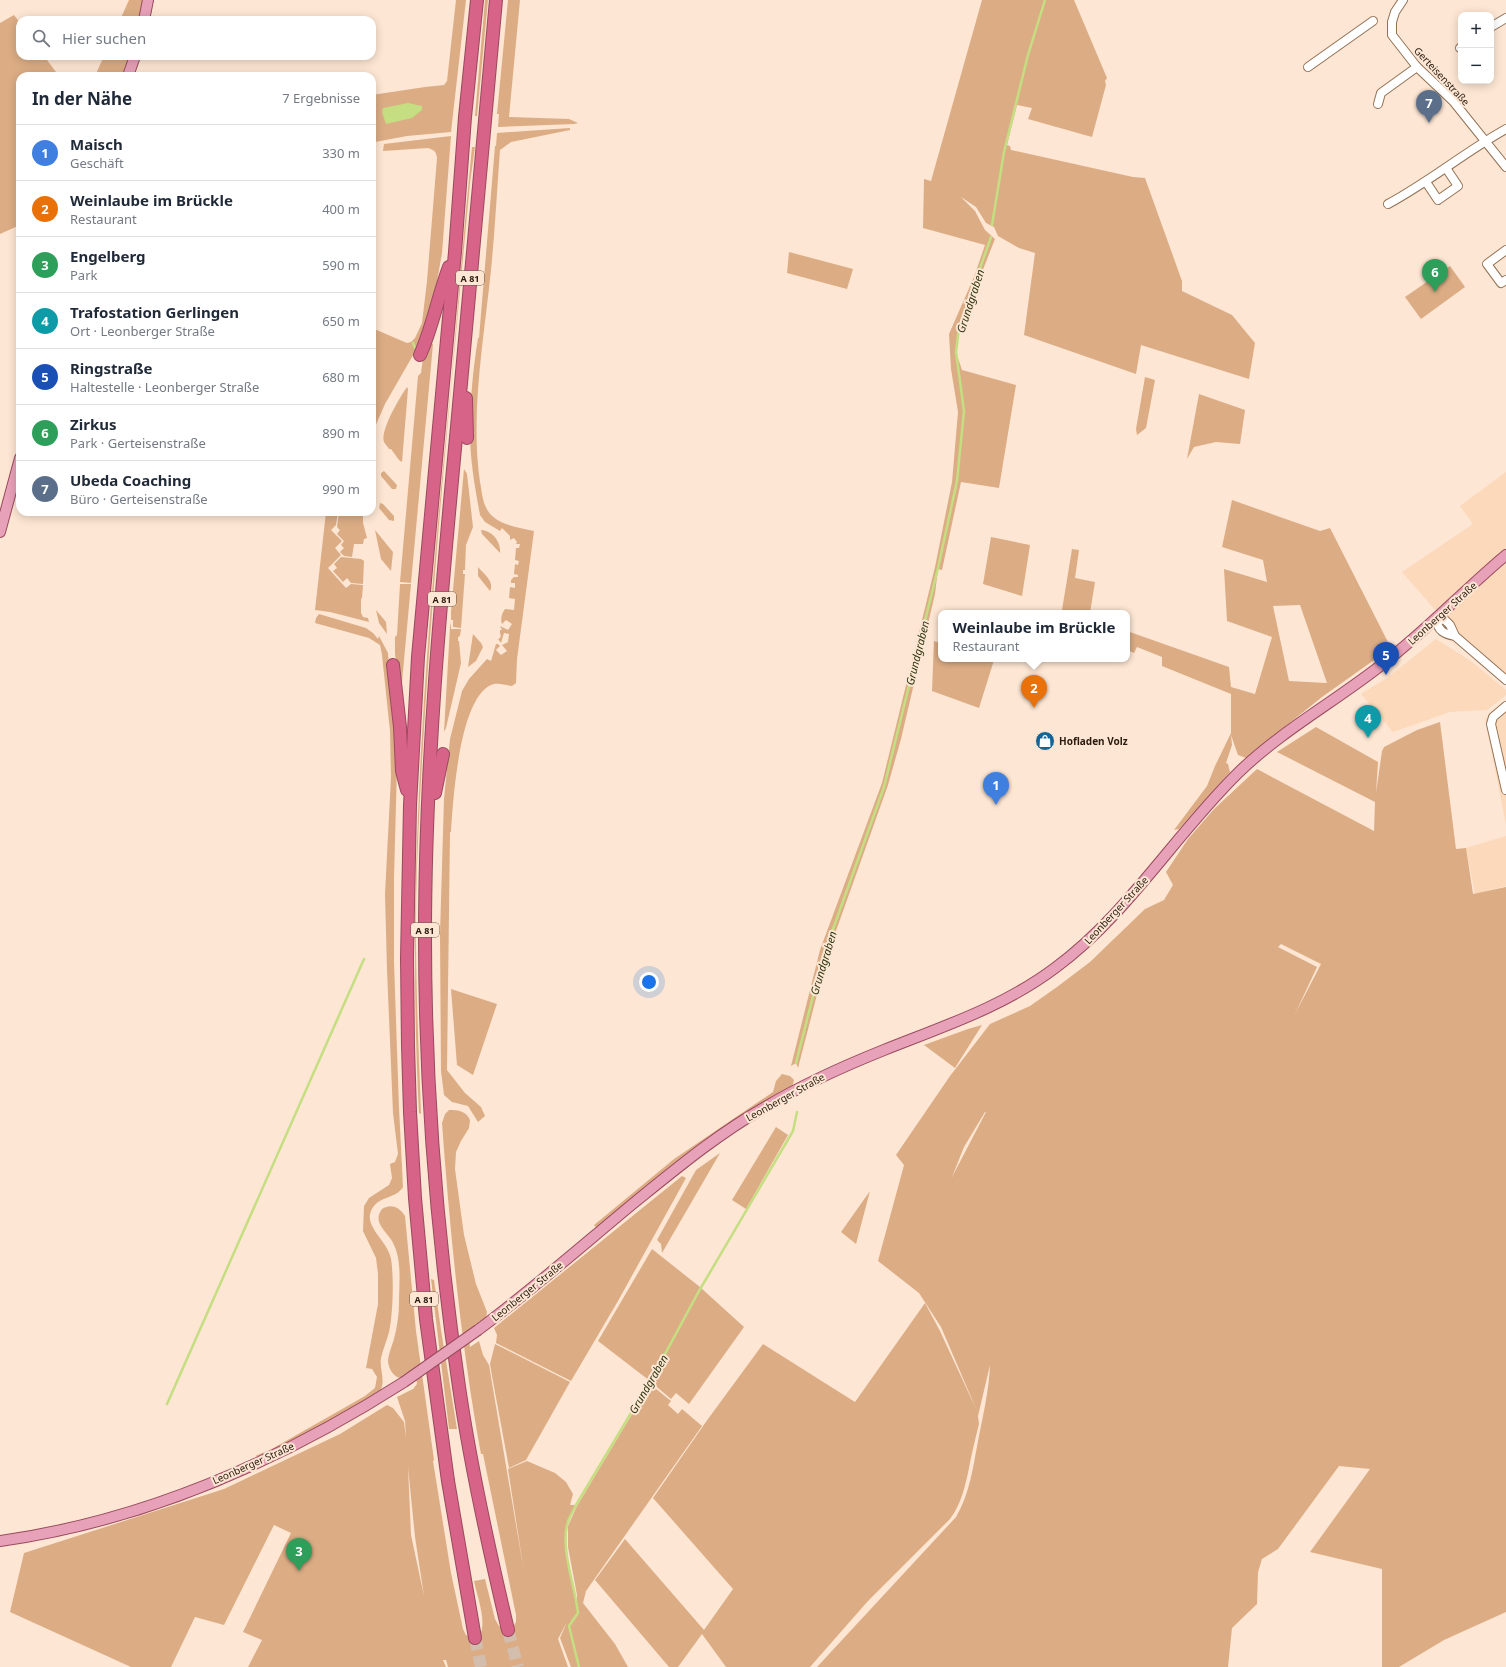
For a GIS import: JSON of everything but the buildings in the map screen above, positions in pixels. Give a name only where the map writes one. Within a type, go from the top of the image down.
[{"type":"highway","name":"A 81","points":[[476,1638],[449,1488],[437,1405],[426,1319],[415,1198],[408,1046],[408,872],[410,805],[422,612],[455,252],[462,148],[474,45],[477,0]]},
{"type":"highway","name":"A 81","points":[[496,0],[439,630],[431,757],[425,935],[426,999],[437,1202],[460,1392],[491,1557],[508,1630]]},
{"type":"highway","points":[[420,355],[430,331],[442,286],[455,252]]},
{"type":"highway","points":[[463,363],[467,438]]},
{"type":"highway","points":[[393,665],[400,727],[402,771],[410,805]]},
{"type":"highway","points":[[428,836],[443,754]]},
{"type":"main road","points":[[145,16],[148,0]]},
{"type":"main road","points":[[129,72],[134,60]]},
{"type":"main road","points":[[0,532],[16,473]]},
{"type":"main road","name":"Leonberger Straße","points":[[0,1541],[37,1535],[91,1523],[128,1512],[199,1487],[252,1465],[295,1444],[365,1406],[404,1382],[478,1330],[662,1180],[732,1127],[781,1098],[827,1074],[985,1010],[1032,984],[1082,946],[1106,923],[1202,810],[1240,771],[1293,729],[1382,665],[1436,619],[1506,555]]},
{"type":"street","name":"Gerteisenstraße","points":[[1403,0],[1392,22],[1392,35],[1417,67],[1453,102],[1506,167]]},
{"type":"street","points":[[1494,25],[1506,18]]},
{"type":"street","points":[[1308,67],[1373,21]]},
{"type":"street","points":[[1378,104],[1381,93],[1417,67]]},
{"type":"street","points":[[1388,204],[1426,182],[1485,141],[1506,129]]},
{"type":"street","points":[[1426,182],[1438,200],[1458,186],[1446,168]]},
{"type":"street","points":[[1506,250],[1487,264],[1501,283],[1506,280]]},
{"type":"street","points":[[1436,619],[1445,620],[1450,625],[1455,636],[1506,680]]},
{"type":"street","points":[[1506,706],[1493,717],[1491,724],[1506,790]]},
{"type":"shaded area","points":[[129,0],[148,0],[145,16],[122,16]]},
{"type":"shaded area","points":[[456,0],[466,0],[451,132],[407,136],[376,142],[376,94],[444,85],[447,81]]},
{"type":"shaded area","points":[[485,0],[488,0],[477,116],[475,116]]},
{"type":"shaded area","points":[[508,0],[520,0],[509,117],[569,119],[578,123],[498,127],[499,114],[497,114]]},
{"type":"shaded area","points":[[982,0],[1074,0],[1107,78],[1092,137],[1028,119],[1032,108],[1017,105],[1007,145],[1010,146],[1011,150],[1133,177],[1145,178],[1182,281],[1182,291],[1232,315],[1255,343],[1249,379],[1141,345],[1136,374],[1024,335],[1035,253],[1019,248],[998,236],[994,227],[986,223],[976,207],[961,197],[975,211],[985,230],[995,239],[960,328],[956,352],[962,370],[1016,385],[999,488],[961,482],[942,570],[938,569],[935,594],[901,739],[888,785],[827,956],[798,1068],[796,1063],[791,1066],[820,950],[882,783],[935,567],[952,482],[958,412],[951,369],[949,334],[974,277],[985,245],[923,228],[924,179],[931,181]]},
{"type":"shaded area","points":[[14,15],[16,18],[16,60],[47,60],[56,72],[16,72],[16,227],[0,234],[0,23]]},
{"type":"shaded area","points":[[102,60],[134,60],[129,72],[97,72]]},
{"type":"shaded area","points":[[408,103],[422,106],[422,110],[412,118],[386,124],[382,112],[383,108]]},
{"type":"shaded area","points":[[570,128],[570,130],[511,142],[500,150],[492,255],[479,376],[477,403],[477,456],[484,504],[492,516],[502,522],[515,527],[534,531],[517,659],[516,683],[512,686],[498,684],[491,685],[480,694],[472,710],[465,729],[460,752],[450,832],[447,1070],[465,1093],[481,1107],[485,1116],[478,1122],[468,1106],[452,1102],[444,1095],[441,1071],[440,934],[444,799],[450,739],[462,691],[469,679],[487,659],[491,661],[496,644],[500,646],[496,650],[501,655],[507,651],[502,645],[508,642],[509,634],[504,633],[501,643],[498,639],[501,635],[500,630],[502,630],[500,626],[508,630],[512,624],[506,620],[502,624],[501,618],[505,609],[514,610],[515,599],[509,598],[510,587],[515,588],[515,583],[511,583],[511,580],[514,577],[518,577],[518,575],[514,574],[515,564],[518,565],[519,561],[515,560],[516,548],[519,548],[520,544],[516,544],[517,542],[514,538],[510,540],[510,536],[502,528],[500,531],[485,522],[480,515],[473,474],[470,443],[472,385],[479,338],[497,133]]},
{"type":"shaded area","points":[[451,136],[442,253],[432,310],[416,350],[385,404],[376,424],[376,330],[407,343],[411,342],[415,338],[422,323],[437,158],[432,149],[383,151],[384,144]]},
{"type":"shaded area","points":[[472,147],[475,147],[470,183],[439,524],[421,780],[416,927],[421,1114],[419,1113],[416,1022],[415,931],[417,840],[421,749],[434,567]]},
{"type":"shaded area","points":[[789,252],[853,269],[847,289],[787,273]]},
{"type":"shaded area","points":[[1450,266],[1465,287],[1421,319],[1405,297]]},
{"type":"shaded area","points":[[431,343],[433,344],[411,583],[400,582],[418,376],[421,373],[423,358]]},
{"type":"shaded area","points":[[1145,377],[1155,380],[1146,428],[1137,435],[1136,429]]},
{"type":"shaded area","points":[[407,387],[402,462],[385,444],[384,437],[391,414]]},
{"type":"shaded area","points":[[1199,394],[1245,410],[1240,444],[1216,442],[1194,447],[1187,459]]},
{"type":"shaded area","points":[[464,469],[467,474],[473,527],[466,545],[465,570],[463,570],[463,574],[465,574],[461,628],[453,627],[451,612]]},
{"type":"shaded area","points":[[384,471],[397,485],[396,489],[392,489],[381,476],[381,473]]},
{"type":"shaded area","points":[[1506,472],[1506,674],[1445,621],[1402,572],[1473,524],[1460,506]]},
{"type":"shaded area","points":[[1232,500],[1320,531],[1330,528],[1391,648],[1322,697],[1246,758],[1238,755],[1231,735],[1232,745],[1226,763],[1228,764],[1230,772],[1179,829],[1174,830],[1207,786],[1231,733],[1231,694],[1162,666],[1162,657],[1137,647],[1134,653],[1130,651],[1130,632],[1229,667],[1231,687],[1255,694],[1272,637],[1227,621],[1224,569],[1267,582],[1263,560],[1222,547]],"holes":[[[1300,605],[1327,683],[1289,681],[1273,606]]]},
{"type":"shaded area","points":[[380,503],[383,504],[394,516],[394,521],[389,520],[379,508]]},
{"type":"shaded area","points":[[326,516],[337,516],[336,525],[331,530],[342,541],[335,548],[341,555],[328,568],[346,588],[351,584],[363,585],[361,613],[363,617],[368,618],[369,622],[330,612],[315,610]]},
{"type":"shaded area","points":[[338,516],[363,516],[363,523],[367,538],[364,539],[363,544],[354,544],[352,557],[344,556],[340,552],[344,548],[341,545],[344,541],[337,534],[340,530],[337,527]]},
{"type":"shaded area","points":[[375,530],[393,552],[391,571],[381,559]]},
{"type":"shaded area","points":[[481,530],[489,532],[498,541],[500,553],[482,534]]},
{"type":"shaded area","points":[[991,537],[1030,545],[1022,596],[983,584]]},
{"type":"shaded area","points":[[1072,549],[1079,550],[1075,578],[1095,582],[1090,610],[1062,610]]},
{"type":"shaded area","points":[[341,557],[361,559],[364,561],[363,584],[351,583],[347,578],[343,582],[333,571],[337,568],[334,564]]},
{"type":"shaded area","points":[[478,567],[490,581],[490,591],[478,576]]},
{"type":"shaded area","points":[[400,584],[411,584],[401,693],[395,654],[395,637],[397,635]]},
{"type":"shaded area","points":[[376,610],[386,622],[387,634],[379,623]]},
{"type":"shaded area","points":[[319,614],[366,628],[378,639],[379,636],[388,653],[397,768],[394,877],[394,962],[403,1187],[396,1194],[378,1202],[371,1211],[370,1217],[373,1228],[389,1252],[393,1275],[391,1316],[389,1332],[381,1358],[383,1380],[379,1393],[336,1418],[259,1457],[255,1456],[270,1450],[365,1396],[375,1388],[377,1377],[372,1369],[366,1368],[378,1304],[378,1274],[376,1258],[363,1231],[364,1206],[369,1198],[389,1185],[392,1178],[390,1164],[395,1162],[398,1154],[393,1113],[385,894],[391,777],[390,731],[382,655],[380,645],[369,638],[315,623]]},
{"type":"shaded area","points":[[451,622],[451,629],[461,629],[458,641],[461,663],[444,732],[450,627]]},
{"type":"shaded area","points":[[473,634],[483,647],[476,661],[468,667]]},
{"type":"shaded area","points":[[1436,639],[1471,661],[1506,690],[1506,695],[1487,710],[1450,712],[1393,732],[1361,694],[1387,678]]},
{"type":"shaded area","points":[[934,641],[938,642],[938,662],[993,662],[979,708],[932,691]]},
{"type":"shaded area","points":[[1506,712],[1506,825],[1485,718]]},
{"type":"shaded area","points":[[1440,722],[1456,849],[1466,848],[1473,894],[1506,887],[1506,1612],[1444,1640],[1399,1667],[1382,1667],[1382,1569],[1310,1552],[1370,1469],[1339,1466],[1278,1549],[1262,1559],[1258,1572],[1257,1604],[1232,1628],[1228,1667],[817,1667],[956,1517],[965,1499],[973,1470],[986,1403],[990,1365],[978,1416],[979,1424],[967,1479],[957,1508],[950,1519],[868,1601],[810,1667],[726,1667],[702,1634],[678,1667],[669,1667],[595,1580],[625,1539],[704,1630],[733,1589],[653,1498],[763,1344],[855,1402],[925,1303],[940,1331],[977,1411],[941,1327],[919,1293],[878,1261],[904,1165],[896,1155],[950,1076],[990,1024],[1030,1006],[1057,987],[1090,962],[1145,909],[1164,900],[1173,885],[1166,872],[1188,839],[1214,809],[1257,769],[1374,831],[1375,802],[1277,752],[1316,727],[1378,762],[1376,793],[1382,751],[1384,747],[1417,730]],"holes":[[[1281,944],[1321,964],[1295,1014],[1317,967],[1278,947]],[[986,1112],[952,1177],[964,1147]]]},
{"type":"shaded area","points":[[1506,836],[1506,886],[1475,894],[1466,848]]},
{"type":"shaded area","points":[[451,989],[497,1004],[473,1075],[457,1065]]},
{"type":"shaded area","points":[[982,1025],[955,1068],[924,1045],[968,1029]]},
{"type":"shaded area","points":[[782,1074],[790,1076],[794,1080],[792,1088],[598,1230],[594,1225],[674,1159],[773,1092],[776,1081]]},
{"type":"shaded area","points":[[449,1110],[459,1111],[464,1113],[470,1120],[469,1128],[456,1152],[455,1169],[464,1235],[476,1284],[487,1312],[486,1318],[481,1323],[480,1321],[468,1331],[470,1347],[479,1341],[483,1355],[489,1365],[524,1572],[508,1469],[527,1461],[555,1473],[566,1482],[573,1494],[570,1505],[576,1505],[567,1525],[565,1548],[577,1606],[577,1595],[568,1547],[568,1526],[577,1506],[650,1384],[671,1401],[668,1405],[678,1414],[682,1409],[702,1426],[586,1591],[583,1603],[615,1644],[628,1667],[571,1667],[560,1638],[567,1622],[558,1639],[568,1667],[448,1667],[446,1660],[443,1660],[446,1667],[248,1667],[262,1640],[243,1632],[291,1533],[274,1525],[224,1625],[195,1617],[171,1667],[131,1667],[10,1612],[24,1553],[224,1489],[340,1434],[387,1405],[393,1408],[404,1422],[406,1438],[405,1421],[397,1397],[413,1389],[417,1384],[415,1368],[402,1376],[403,1378],[400,1378],[391,1371],[388,1362],[397,1326],[400,1281],[397,1252],[392,1240],[380,1224],[379,1214],[382,1209],[392,1206],[401,1211],[405,1216],[416,1331],[433,1461],[451,1573],[463,1629],[466,1635],[470,1637],[480,1635],[482,1629],[482,1616],[474,1581],[485,1579],[495,1619],[499,1626],[504,1629],[513,1627],[516,1622],[516,1615],[483,1454],[481,1454],[462,1330],[445,1164],[442,1123],[445,1114]],"holes":[[[408,1467],[415,1537],[424,1596],[411,1535]]]},
{"type":"shaded area","points":[[776,1127],[788,1135],[746,1209],[732,1200]]},
{"type":"shaded area","points":[[720,1153],[662,1253],[661,1244],[657,1240],[696,1170]]},
{"type":"shaded area","points":[[682,1176],[686,1178],[618,1301],[571,1381],[496,1343],[497,1335],[494,1328]]},
{"type":"shaded area","points":[[870,1191],[856,1244],[841,1232]]},
{"type":"shaded area","points":[[652,1249],[700,1287],[650,1381],[598,1341]]},
{"type":"shaded area","points":[[431,1279],[434,1280],[457,1429],[449,1429]]},
{"type":"shaded area","points":[[701,1288],[744,1327],[689,1404],[676,1393],[671,1399],[651,1382]]},
{"type":"shaded area","points":[[495,1344],[570,1382],[526,1460],[509,1468],[490,1364]]},
{"type":"waterway","name":"Grundgraben","points":[[992,225],[1004,152],[1028,55],[1045,0]]},
{"type":"waterway","name":"Grundgraben","points":[[796,1063],[823,957],[884,787],[938,568],[957,481],[964,411],[956,352],[959,328],[991,237]]},
{"type":"waterway","points":[[413,343],[415,348]]},
{"type":"waterway","points":[[167,1404],[364,959]]},
{"type":"waterway","name":"Grundgraben","points":[[579,1667],[569,1626],[578,1613],[567,1557],[566,1535],[568,1520],[652,1378],[699,1291],[793,1131],[797,1112]]},
{"type":"tunnel","points":[[508,1630],[518,1667]]},
{"type":"tunnel","points":[[475,1638],[481,1667]]},
{"type":"place","name":"Ubeda Coaching","points":[[1429,123]]},
{"type":"place","name":"Zirkus","points":[[1435,292]]},
{"type":"place","name":"Ringstraße","points":[[1386,675]]},
{"type":"place","name":"Weinlaube im Brückle","points":[[1034,708]]},
{"type":"place","name":"Trafostation Gerlingen","points":[[1368,738]]},
{"type":"place","name":"Hofladen Volz","points":[[1045,741]]},
{"type":"place","name":"Maisch","points":[[996,805]]},
{"type":"place","name":"Engelberg","points":[[299,1571]]}]
